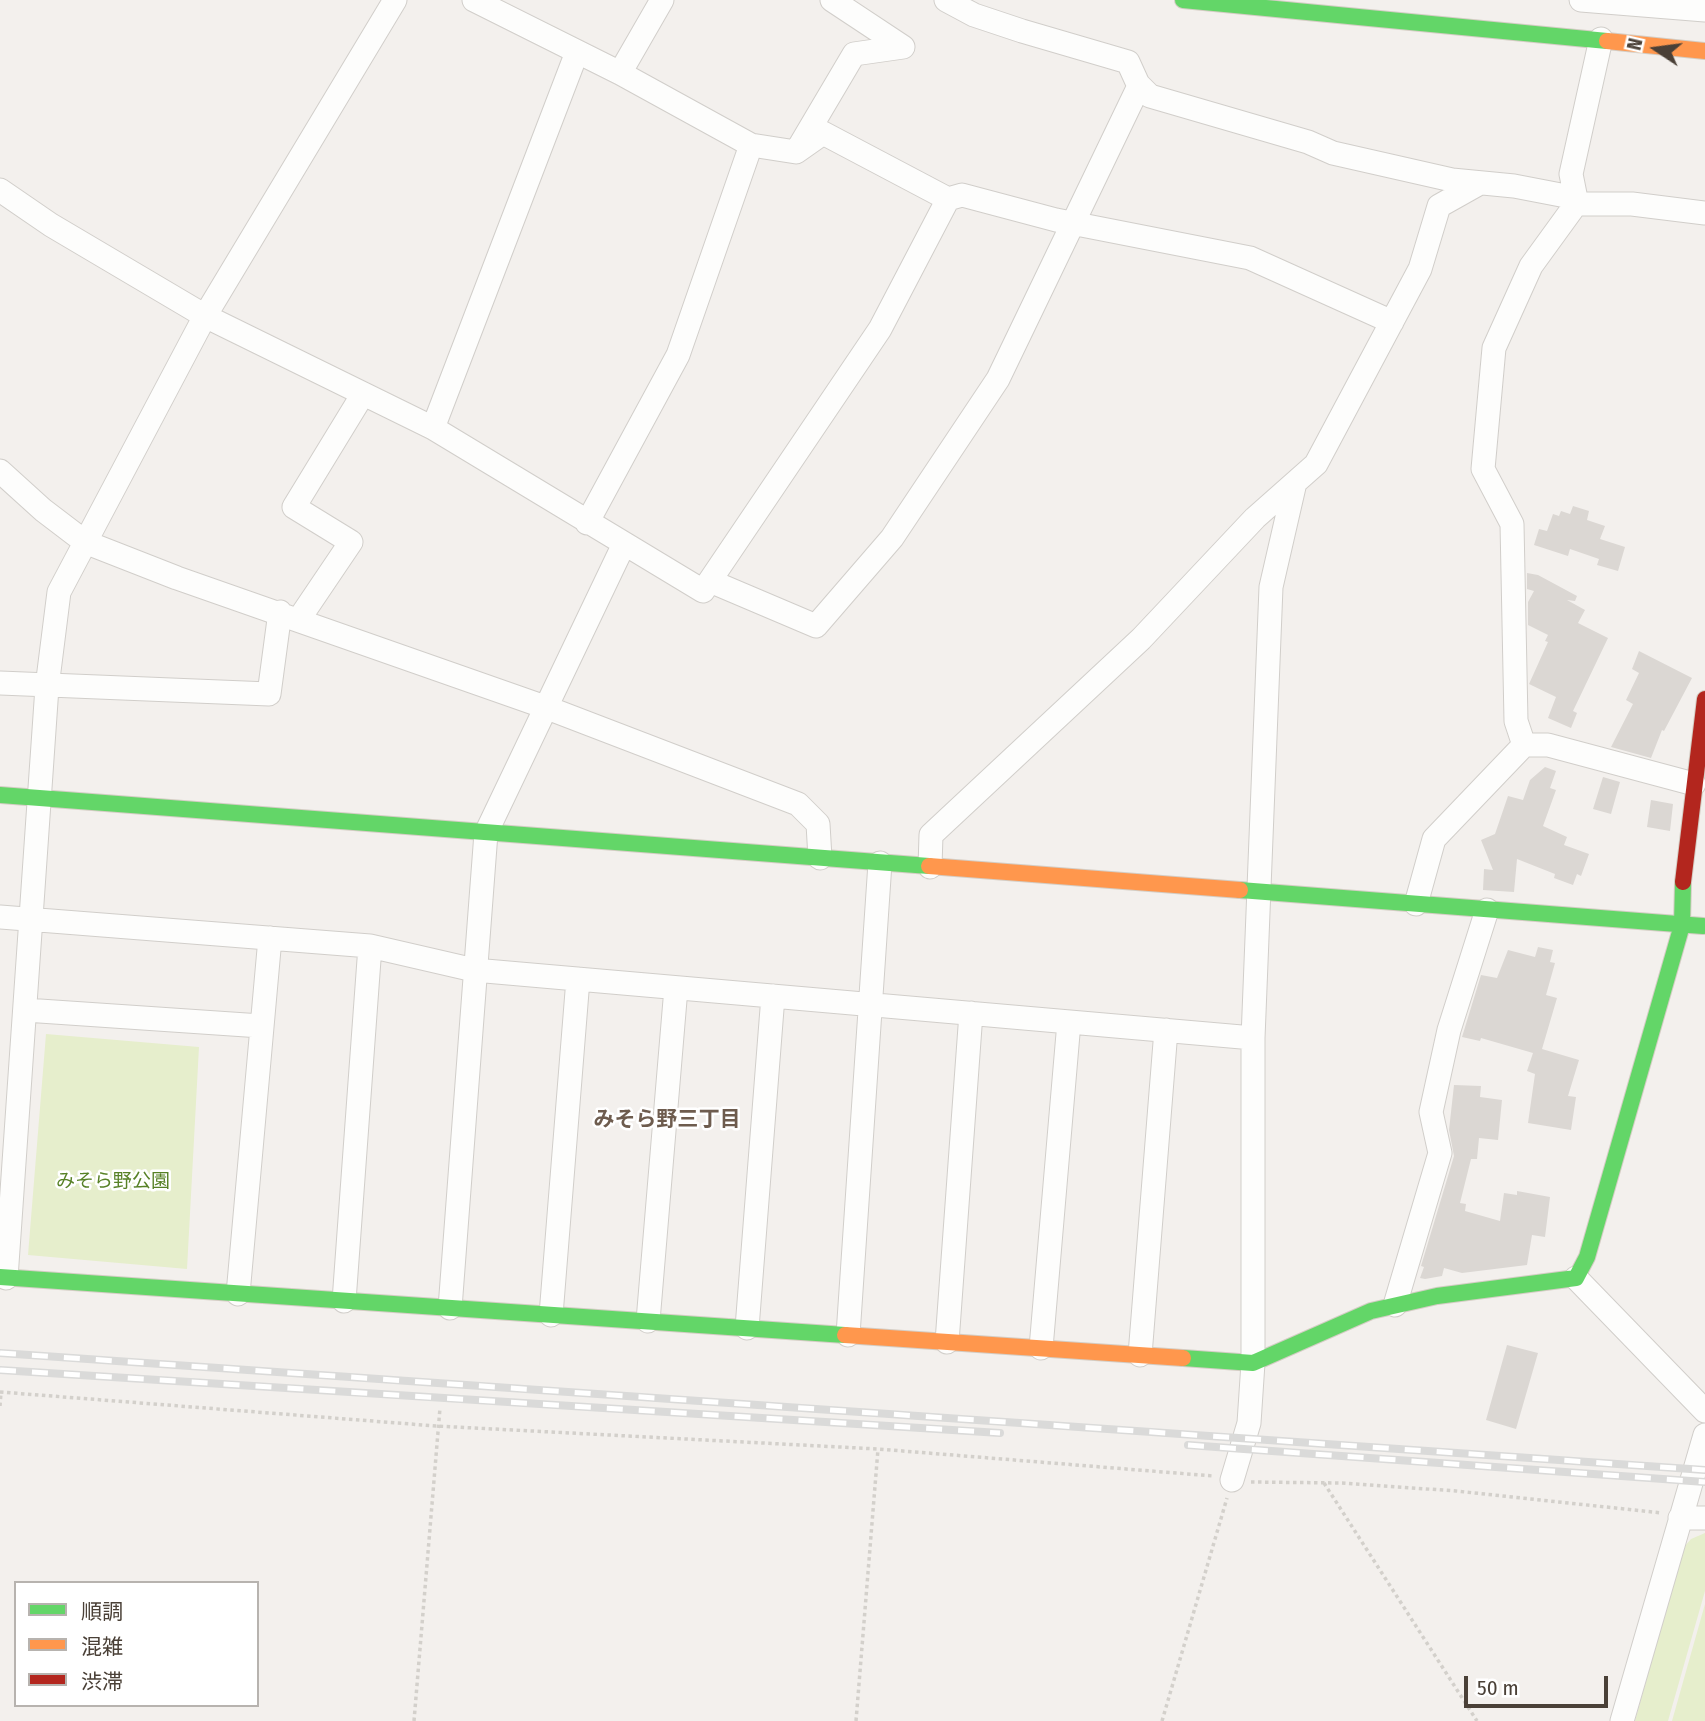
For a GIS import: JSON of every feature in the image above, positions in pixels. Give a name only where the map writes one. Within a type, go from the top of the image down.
[{"type":"street","points":[[395,0],[205,316],[59,592],[47,687],[3,1278],[1253,1363],[1371,1311],[1437,1296],[1576,1278]]},
{"type":"street","points":[[474,0],[620,73],[751,145],[796,152],[823,133],[948,199],[962,195],[1075,224],[1250,258],[1392,322]]},
{"type":"street","points":[[620,73],[662,0]]},
{"type":"street","points":[[796,152],[854,54],[903,47],[832,0]]},
{"type":"street","points":[[946,0],[974,15],[1128,61],[1139,86],[1150,96],[1308,142],[1333,153],[1452,180],[1514,186],[1566,196],[1576,204],[1632,204],[1705,213]]},
{"type":"street","points":[[1183,0],[1705,51]]},
{"type":"street","points":[[1581,0],[1705,10]]},
{"type":"street","points":[[1524,745],[1516,721],[1513,670],[1512,524],[1483,469],[1494,348],[1531,266],[1576,204],[1571,174],[1601,39]]},
{"type":"street","points":[[433,428],[577,51]]},
{"type":"street","points":[[710,581],[816,626],[892,538],[998,379],[1075,224],[1139,86]]},
{"type":"street","points":[[587,523],[678,355],[751,145]]},
{"type":"street","points":[[930,867],[930,835],[1131,649],[1255,518],[1316,464],[1420,269],[1439,206],[1480,183]]},
{"type":"street","points":[[0,190],[51,225],[205,316],[433,428],[703,591],[880,330],[948,199]]},
{"type":"street","points":[[0,683],[269,694],[289,615],[351,542],[294,507],[363,394]]},
{"type":"street","points":[[0,471],[43,510],[85,542],[177,578],[289,615],[545,708],[798,804],[818,824],[820,858]]},
{"type":"street","points":[[1232,1479],[1249,1423],[1253,1363],[1253,1038],[1271,587],[1294,486]]},
{"type":"street","points":[[450,1308],[486,833],[624,544]]},
{"type":"street","points":[[1576,1278],[1587,1257],[1682,925],[1681,897],[1705,699]]},
{"type":"street","points":[[1416,904],[1434,839],[1524,745],[1548,745],[1694,784]]},
{"type":"street","points":[[0,795],[1705,926]]},
{"type":"street","points":[[848,1335],[873,1005],[880,863]]},
{"type":"street","points":[[1395,1305],[1440,1153],[1431,1112],[1449,1030],[1487,910]]},
{"type":"street","points":[[0,917],[370,946],[474,970],[1253,1038]]},
{"type":"street","points":[[238,1293],[271,938]]},
{"type":"street","points":[[344,1301],[370,946]]},
{"type":"street","points":[[551,1315],[578,979]]},
{"type":"street","points":[[648,1321],[676,988]]},
{"type":"street","points":[[747,1328],[773,996]]},
{"type":"street","points":[[25,1010],[261,1026]]},
{"type":"street","points":[[947,1342],[971,1013]]},
{"type":"street","points":[[1041,1348],[1069,1022]]},
{"type":"street","points":[[1139,1355],[1166,1030]]},
{"type":"street","points":[[1576,1278],[1705,1411]]},
{"type":"street","points":[[1622,1721],[1705,1435]]},
{"type":"street","points":[[1680,1518],[1705,1518]]},
{"type":"path","points":[[0,1406],[1,1392],[436,1426],[878,1449],[1211,1475],[1232,1479],[1443,1490],[1654,1510],[1680,1518]]},
{"type":"path","points":[[414,1721],[439,1408]]},
{"type":"path","points":[[856,1721],[878,1449]]},
{"type":"path","points":[[1162,1721],[1232,1479]]},
{"type":"path","points":[[1324,1483],[1477,1721]]},
{"type":"green space","name":"みそら野公園","points":[[46,1034],[199,1047],[187,1269],[28,1255]]},
{"type":"green space","points":[[1705,1533],[1705,1591],[1668,1721],[1635,1721],[1683,1548],[1691,1539]]},
{"type":"green space","points":[[1705,1604],[1705,1721],[1672,1721]]},
{"type":"building","points":[[1573,506],[1589,511],[1587,520],[1605,526],[1600,539],[1625,547],[1618,571],[1597,565],[1599,559],[1570,549],[1568,556],[1534,545],[1539,529],[1547,531],[1553,514],[1559,516],[1561,511],[1570,514]]},
{"type":"building","points":[[1527,573],[1538,575],[1577,596],[1575,601],[1567,600],[1585,610],[1578,623],[1608,638],[1573,711],[1577,713],[1571,728],[1548,718],[1556,697],[1529,684],[1548,642],[1545,641],[1548,635],[1528,625],[1528,602],[1534,591],[1527,589]]},
{"type":"building","points":[[1639,651],[1692,678],[1664,731],[1662,730],[1651,758],[1611,747],[1633,704],[1626,700],[1639,673],[1632,669]]},
{"type":"building","points":[[1545,767],[1556,771],[1550,788],[1556,790],[1543,826],[1567,837],[1564,845],[1589,854],[1581,876],[1577,874],[1573,885],[1554,878],[1555,874],[1517,859],[1514,892],[1483,890],[1484,869],[1493,870],[1481,840],[1495,834],[1508,796],[1523,800],[1530,780]]},
{"type":"building","points":[[1603,777],[1620,782],[1611,814],[1593,809]]},
{"type":"building","points":[[1651,800],[1673,804],[1670,831],[1647,827]]},
{"type":"building","points":[[1538,947],[1553,950],[1550,962],[1555,963],[1546,995],[1557,998],[1542,1049],[1579,1060],[1568,1096],[1576,1097],[1571,1130],[1528,1123],[1535,1074],[1527,1071],[1533,1053],[1481,1038],[1480,1041],[1462,1037],[1481,975],[1497,978],[1508,950],[1535,957]]},
{"type":"building","points":[[1454,1085],[1481,1086],[1480,1097],[1502,1100],[1498,1140],[1479,1138],[1477,1159],[1471,1159],[1460,1203],[1466,1204],[1465,1211],[1500,1221],[1504,1193],[1517,1195],[1517,1191],[1550,1197],[1545,1237],[1532,1235],[1527,1265],[1462,1273],[1444,1268],[1442,1276],[1425,1279],[1420,1278],[1424,1267],[1421,1266],[1454,1156],[1449,1130]]},
{"type":"building","points":[[1507,1345],[1538,1353],[1516,1429],[1486,1420]]},
{"type":"railway","points":[[0,1353],[1705,1470]]},
{"type":"railway","points":[[0,1370],[1000,1433]]},
{"type":"railway","points":[[1188,1445],[1705,1482]]},
{"type":"traffic: fast","points":[[1183,0],[1607,41]]},
{"type":"traffic: fast","points":[[0,795],[929,866]]},
{"type":"traffic: fast","points":[[1183,1358],[1253,1363],[1371,1311],[1437,1296],[1576,1278],[1587,1257],[1682,925],[1683,882]]},
{"type":"traffic: fast","points":[[1240,890],[1703,926]]},
{"type":"traffic: fast","points":[[0,1277],[845,1335]]},
{"type":"traffic: slow","points":[[1607,41],[1705,51]]},
{"type":"traffic: slow","points":[[929,866],[1240,890]]},
{"type":"traffic: slow","points":[[845,1335],[1183,1358]]},
{"type":"traffic: jam","points":[[1683,882],[1705,699]]},
{"type":"district","name":"みそら野三丁目","points":[[667,1120]]}]
